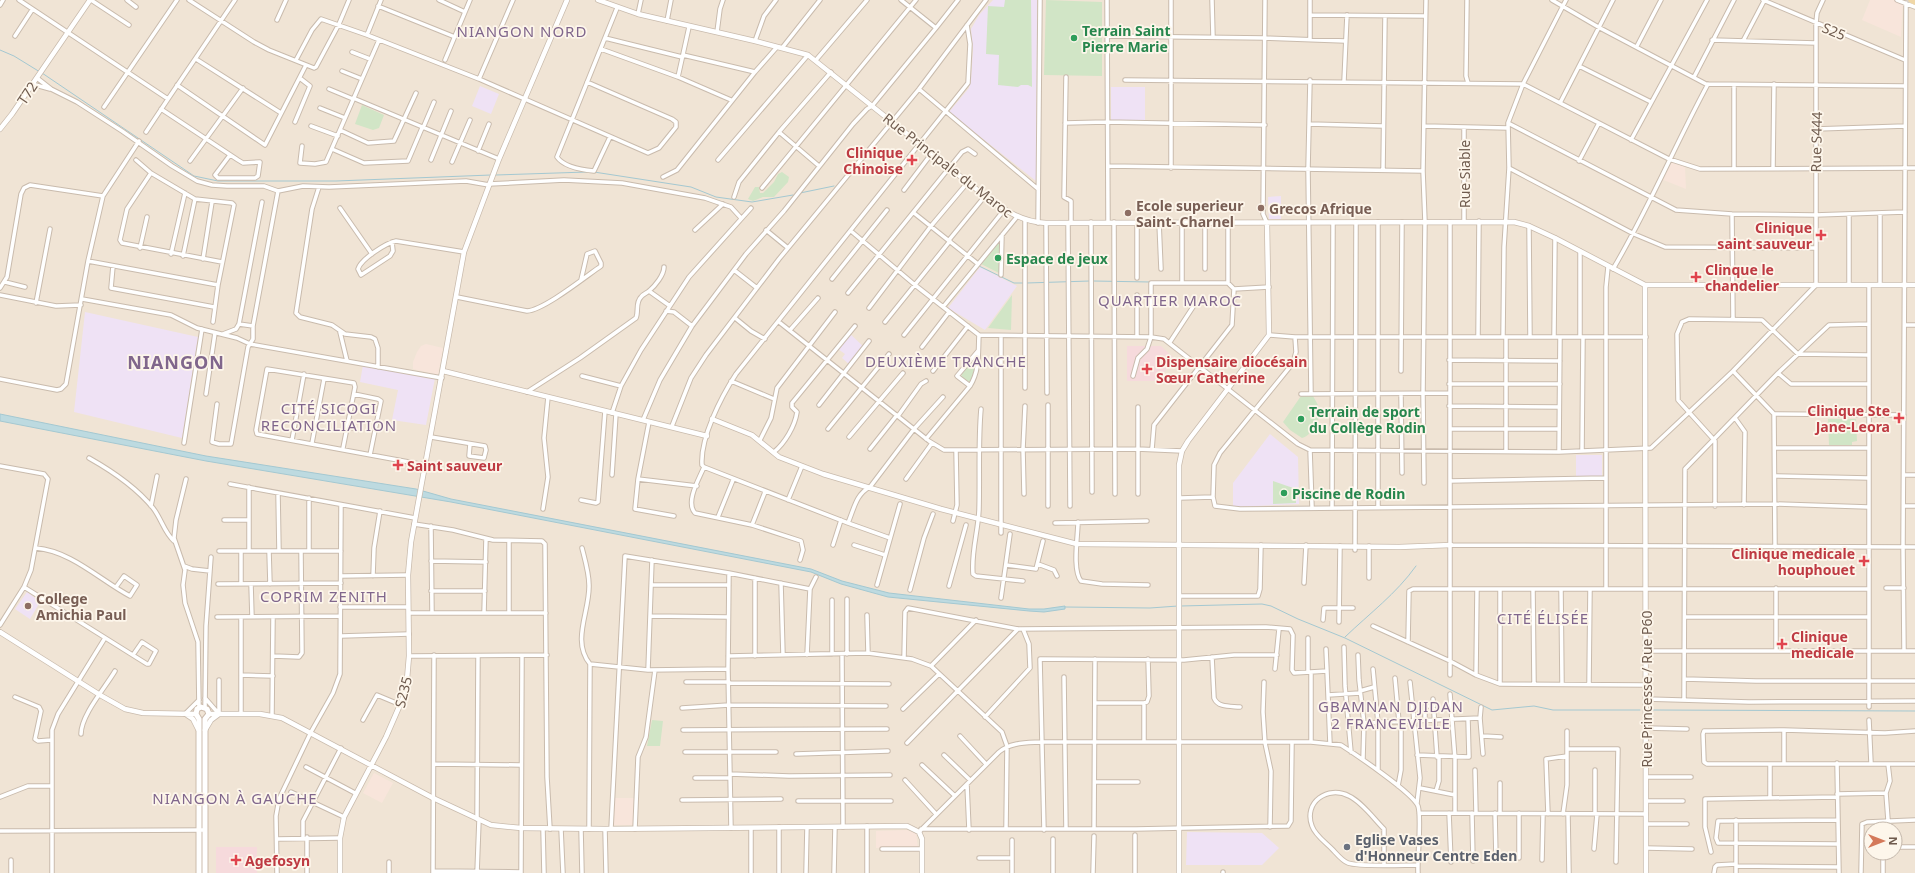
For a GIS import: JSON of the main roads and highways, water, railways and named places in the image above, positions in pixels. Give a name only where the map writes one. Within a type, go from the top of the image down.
[{"type":"main road","points":[[1908,2],[1915,2]]},
{"type":"main road","points":[[199,873],[199,719],[196,714],[202,708],[209,714],[205,719],[205,873]]},
{"type":"main road","points":[[199,719],[205,719]]},
{"type":"water","points":[[0,414],[206,456],[416,489],[451,499],[811,569],[842,581],[889,593],[1029,609],[1044,609],[1065,606],[1065,609],[1044,612],[1029,611],[888,597],[841,584],[811,572],[451,502],[206,461],[0,421]]},
{"type":"waterway","points":[[0,50],[14,56],[40,72]]},
{"type":"waterway","points":[[42,73],[194,176],[218,181],[336,181],[491,175]]},
{"type":"waterway","points":[[496,175],[587,172]]},
{"type":"waterway","points":[[594,172],[691,187],[716,197],[752,202],[793,195]]},
{"type":"waterway","points":[[800,193],[834,186]]},
{"type":"waterway","points":[[979,266],[1014,283],[1024,283]]},
{"type":"waterway","points":[[1027,283],[1090,281]]},
{"type":"waterway","points":[[1093,281],[1150,282]]},
{"type":"waterway","points":[[1345,637],[1400,586],[1416,566]]},
{"type":"waterway","points":[[1181,606],[1262,604],[1271,606],[1298,619],[1345,638],[1492,710],[1534,706],[1553,710],[1640,710]]},
{"type":"waterway","points":[[1065,607],[1150,608],[1178,606]]},
{"type":"waterway","points":[[1651,710],[1915,711]]},
{"type":"place","name":"Terrain Saint Pierre Marie","points":[[1074,38]]},
{"type":"place","name":"Clinique Chinoise","points":[[912,160]]},
{"type":"place","name":"Grecos Afrique","points":[[1261,208]]},
{"type":"place","name":"Ecole superieur Saint- Charnel","points":[[1128,213]]},
{"type":"place","name":"Clinique saint sauveur","points":[[1821,235]]},
{"type":"place","name":"Espace de jeux","points":[[998,258]]},
{"type":"place","name":"Clinque le chandelier","points":[[1696,277]]},
{"type":"place","name":"Dispensaire diocésain Sœur Catherine","points":[[1147,369]]},
{"type":"place","name":"Clinique Ste Jane-Leora","points":[[1899,418]]},
{"type":"place","name":"Terrain de sport du Collège Rodin","points":[[1301,419]]},
{"type":"place","name":"Saint sauveur","points":[[398,465]]},
{"type":"place","name":"Piscine de Rodin","points":[[1284,493]]},
{"type":"place","name":"Clinique medicale houphouet","points":[[1864,561]]},
{"type":"place","name":"College Amichia Paul","points":[[28,606]]},
{"type":"place","name":"Clinique medicale","points":[[1782,644]]},
{"type":"place","name":"Eglise Vases d'Honneur Centre Eden","points":[[1347,847]]},
{"type":"place","name":"Agefosyn","points":[[236,860]]},
{"type":"district","name":"NIANGON NORD","points":[[522,31]]},
{"type":"district","name":"QUARTIER MAROC","points":[[1170,300]]},
{"type":"district","name":"DEUXIÈME TRANCHE","points":[[946,361]]},
{"type":"district","name":"NIANGON","points":[[176,362]]},
{"type":"district","name":"CITÉ SICOGI RECONCILIATION","points":[[329,416]]},
{"type":"district","name":"COPRIM ZENITH","points":[[324,596]]},
{"type":"district","name":"CITÉ ÉLISÉE","points":[[1543,618]]},
{"type":"district","name":"GBAMNAN DJIDAN 2 FRANCEVILLE","points":[[1391,714]]},
{"type":"district","name":"NIANGON À GAUCHE","points":[[235,798]]}]
